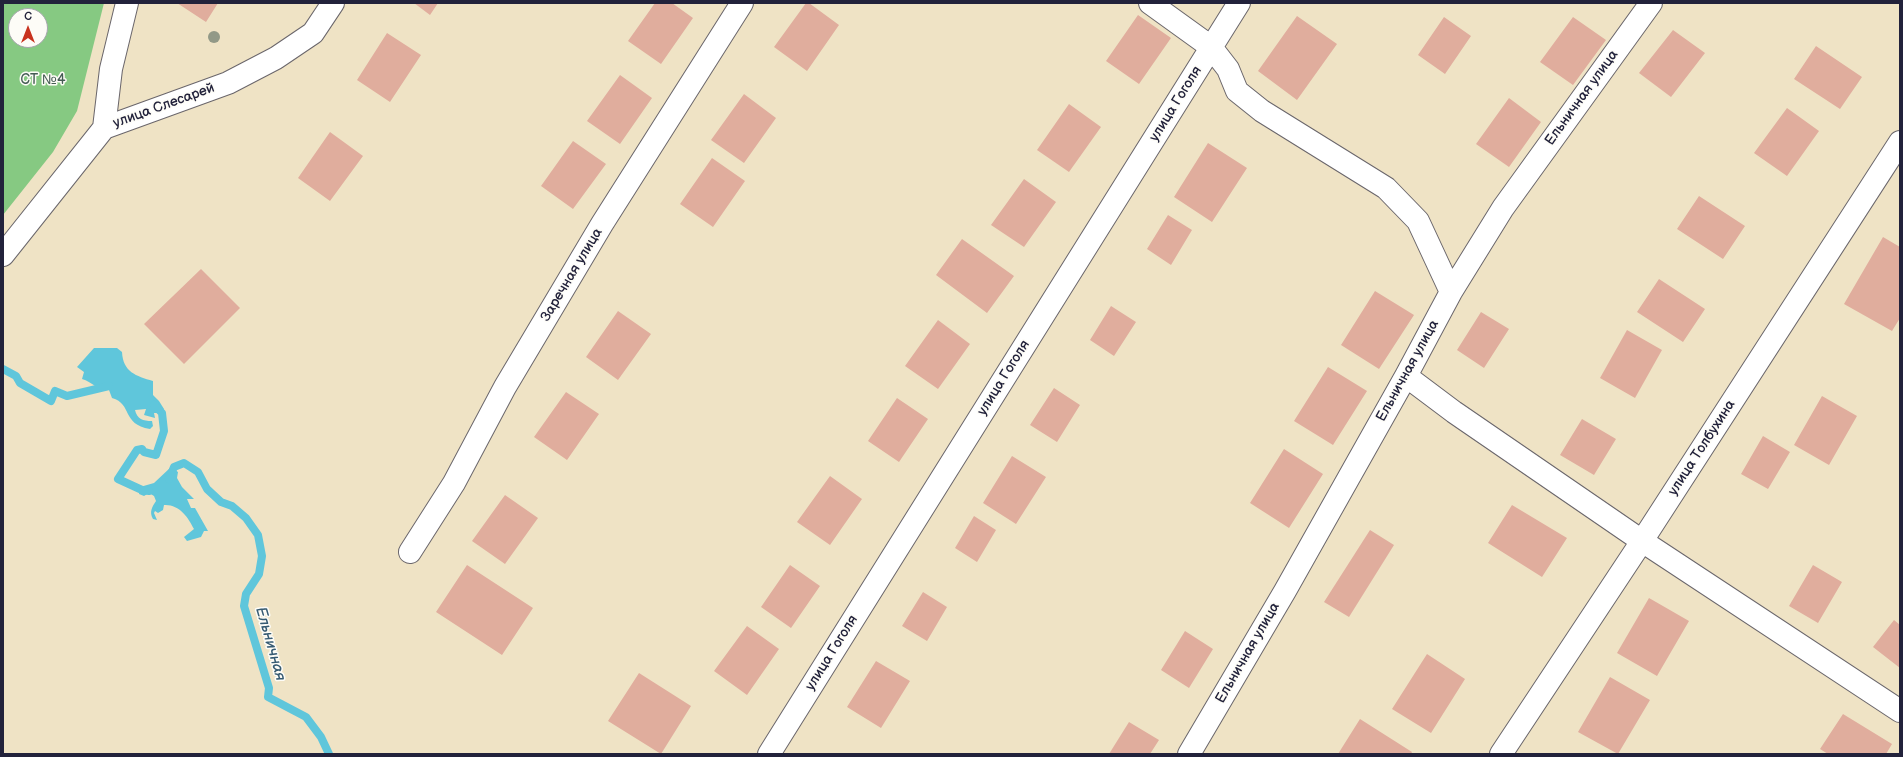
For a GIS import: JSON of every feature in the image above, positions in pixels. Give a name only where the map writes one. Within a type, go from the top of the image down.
[{"type":"street","points":[[104,128],[111,69],[127,3]]},
{"type":"street","name":"улица Слесарей","points":[[3,255],[104,128],[228,83],[276,58],[314,33],[333,3]]},
{"type":"street","name":"Заречная улица","points":[[410,552],[454,483],[505,386],[602,224],[742,3]]},
{"type":"street","points":[[1150,3],[1211,47],[1228,69],[1237,90],[1262,110],[1386,188],[1418,221],[1451,292]]},
{"type":"street","name":"улица Гоголя","points":[[769,754],[1239,3]]},
{"type":"street","name":"Ельничная улица","points":[[1189,754],[1285,591],[1406,376],[1451,292],[1503,208],[1651,3]]},
{"type":"street","name":"улица Толбухина","points":[[1501,754],[1642,541],[1900,142]]},
{"type":"street","points":[[1406,376],[1454,412],[1642,541],[1900,711]]},
{"type":"green space","name":"СТ №4","points":[[3,3],[104,3],[77,111],[53,152],[3,215]]},
{"type":"water","points":[[94,348],[117,348],[122,352],[123,359],[128,369],[136,375],[153,381],[153,395],[164,409],[162,413],[154,413],[155,418],[144,415],[146,409],[135,410],[137,416],[141,419],[152,421],[153,426],[150,429],[135,423],[123,405],[112,398],[109,390],[98,388],[82,379],[84,372],[77,367]]},
{"type":"water","points":[[171,467],[178,472],[177,478],[182,487],[194,499],[187,499],[191,508],[195,508],[208,531],[204,531],[201,537],[187,541],[184,537],[194,529],[186,516],[179,509],[169,505],[164,505],[163,510],[158,513],[155,511],[154,513],[157,520],[153,519],[151,514],[153,505],[156,501],[154,496],[149,493],[144,496],[139,494],[140,487],[154,483]]},
{"type":"building","points":[[177,3],[218,3],[206,22]]},
{"type":"building","points":[[414,3],[438,3],[430,15]]},
{"type":"building","points":[[655,3],[672,3],[693,18],[661,64],[628,41]]},
{"type":"building","points":[[806,3],[809,3],[839,25],[807,71],[774,47]]},
{"type":"building","points":[[1138,15],[1171,38],[1139,84],[1106,61]]},
{"type":"building","points":[[1297,16],[1337,44],[1297,100],[1258,71]]},
{"type":"building","points":[[1444,17],[1471,36],[1445,74],[1418,55]]},
{"type":"building","points":[[1573,17],[1606,40],[1573,85],[1540,62]]},
{"type":"building","points":[[1673,30],[1705,53],[1671,97],[1639,73]]},
{"type":"building","points":[[387,33],[421,55],[390,102],[357,80]]},
{"type":"building","points":[[1816,46],[1862,77],[1840,109],[1794,79]]},
{"type":"building","points":[[620,75],[652,98],[620,144],[587,121]]},
{"type":"building","points":[[744,94],[776,118],[744,163],[711,140]]},
{"type":"building","points":[[1509,98],[1541,122],[1509,167],[1476,144]]},
{"type":"building","points":[[1069,104],[1101,127],[1069,172],[1037,150]]},
{"type":"building","points":[[1787,108],[1819,131],[1787,176],[1754,153]]},
{"type":"building","points":[[330,132],[363,156],[330,201],[298,178]]},
{"type":"building","points":[[573,141],[606,164],[573,209],[541,186]]},
{"type":"building","points":[[1208,143],[1247,168],[1212,222],[1174,197]]},
{"type":"building","points":[[712,158],[745,181],[713,227],[680,204]]},
{"type":"building","points":[[1024,179],[1056,202],[1024,247],[991,225]]},
{"type":"building","points":[[1699,196],[1745,226],[1723,259],[1677,229]]},
{"type":"building","points":[[1168,215],[1192,230],[1171,265],[1147,249]]},
{"type":"building","points":[[1883,237],[1900,247],[1900,318],[1892,331],[1844,304]]},
{"type":"building","points":[[962,239],[1014,276],[987,313],[936,275]]},
{"type":"building","points":[[201,269],[240,308],[184,364],[144,324]]},
{"type":"building","points":[[1659,279],[1705,309],[1683,342],[1637,312]]},
{"type":"building","points":[[1375,291],[1414,315],[1379,369],[1341,345]]},
{"type":"building","points":[[1111,306],[1136,322],[1114,356],[1090,340]]},
{"type":"building","points":[[618,311],[651,334],[618,380],[586,357]]},
{"type":"building","points":[[1481,312],[1509,329],[1484,368],[1457,350]]},
{"type":"building","points":[[938,320],[970,344],[938,389],[905,366]]},
{"type":"building","points":[[1627,330],[1662,350],[1635,398],[1600,378]]},
{"type":"building","points":[[1328,367],[1367,391],[1333,445],[1294,421]]},
{"type":"building","points":[[1054,388],[1080,405],[1057,442],[1030,425]]},
{"type":"building","points":[[566,392],[599,414],[567,460],[534,437]]},
{"type":"building","points":[[1822,396],[1857,416],[1829,465],[1794,445]]},
{"type":"building","points":[[897,398],[928,419],[899,462],[868,441]]},
{"type":"building","points":[[1582,419],[1616,439],[1594,475],[1560,455]]},
{"type":"building","points":[[1763,436],[1790,452],[1768,489],[1741,474]]},
{"type":"building","points":[[1284,449],[1323,474],[1289,528],[1250,503]]},
{"type":"building","points":[[1012,456],[1046,477],[1016,524],[983,503]]},
{"type":"building","points":[[830,476],[862,499],[830,545],[797,522]]},
{"type":"building","points":[[505,495],[538,518],[505,564],[472,541]]},
{"type":"building","points":[[1512,505],[1567,538],[1542,577],[1488,543]]},
{"type":"building","points":[[974,516],[996,530],[977,562],[955,548]]},
{"type":"building","points":[[1370,530],[1394,545],[1349,617],[1324,602]]},
{"type":"building","points":[[467,565],[533,608],[502,655],[436,612]]},
{"type":"building","points":[[790,565],[820,586],[791,628],[761,607]]},
{"type":"building","points":[[1813,565],[1842,582],[1818,623],[1789,606]]},
{"type":"building","points":[[923,592],[947,607],[927,641],[902,626]]},
{"type":"building","points":[[1649,598],[1689,621],[1657,676],[1617,653]]},
{"type":"building","points":[[1894,620],[1900,625],[1900,668],[1873,647]]},
{"type":"building","points":[[747,626],[779,649],[747,695],[714,671]]},
{"type":"building","points":[[1185,631],[1213,649],[1189,688],[1161,670]]},
{"type":"building","points":[[1427,654],[1465,679],[1431,733],[1392,709]]},
{"type":"building","points":[[876,661],[910,681],[881,728],[847,707]]},
{"type":"building","points":[[639,673],[691,706],[661,754],[608,721]]},
{"type":"building","points":[[1610,677],[1650,700],[1618,754],[1578,732]]},
{"type":"building","points":[[1843,714],[1892,744],[1886,754],[1828,754],[1820,749]]},
{"type":"building","points":[[1360,719],[1412,752],[1411,754],[1338,754]]},
{"type":"building","points":[[1129,722],[1159,740],[1150,754],[1109,754]]},
{"type":"waterway","name":"Ельничная","points":[[3,369],[16,376],[20,383],[51,401],[55,391],[67,396],[109,386]]},
{"type":"waterway","name":"Ельничная","points":[[149,491],[142,490],[118,479],[137,450],[142,449],[144,452],[156,455],[164,431],[162,413],[154,405]]},
{"type":"waterway","name":"Ельничная","points":[[169,479],[174,467],[184,463],[198,472],[207,489],[221,502],[232,506],[246,518],[258,535],[262,556],[259,574],[246,594],[244,606],[269,688],[268,697],[306,717],[321,737],[329,754]]}]
